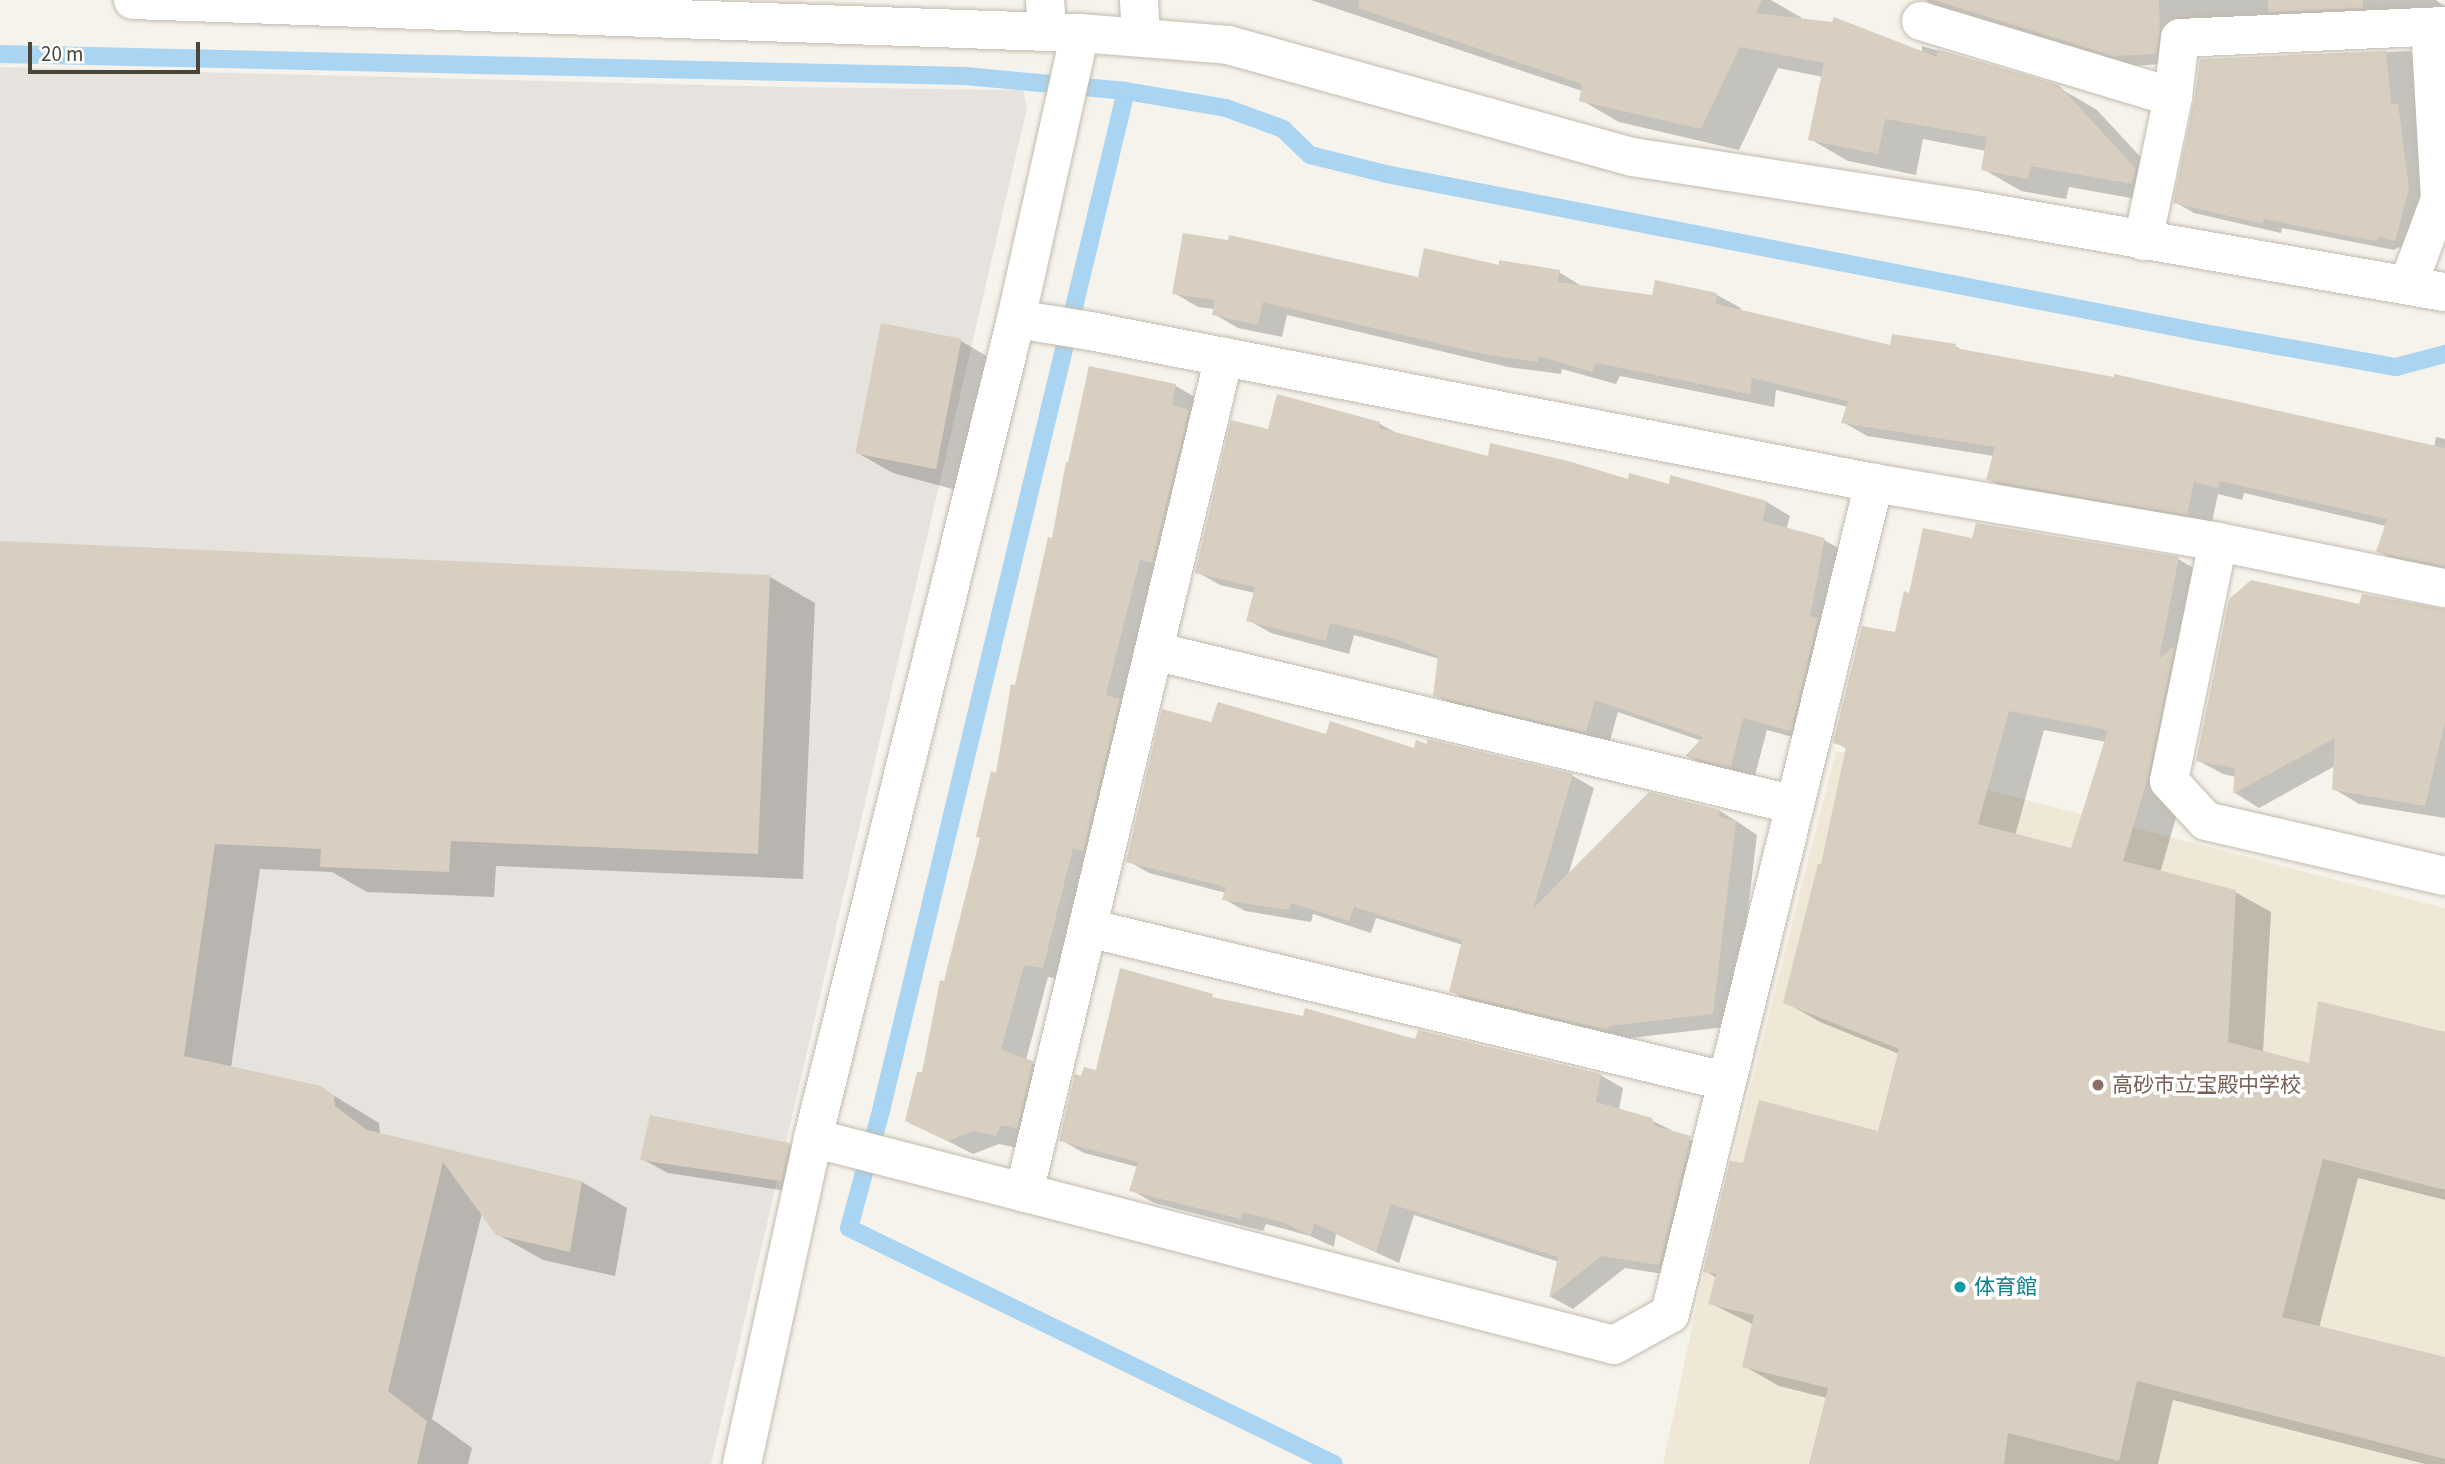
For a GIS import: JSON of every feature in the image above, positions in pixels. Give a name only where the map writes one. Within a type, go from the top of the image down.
[{"type":"street","points":[[133,0],[886,13],[1058,22],[1141,37],[1228,45],[1632,158],[1974,210],[2445,292]]},
{"type":"street","points":[[1139,0],[1141,37]]},
{"type":"street","points":[[1921,21],[2174,97]]},
{"type":"street","points":[[742,1464],[813,1138],[1034,323],[1058,22]]},
{"type":"street","points":[[2143,241],[2174,97],[2180,38],[2438,27],[2440,199],[2408,285]]},
{"type":"street","points":[[1034,323],[1090,331],[1874,483],[2218,542],[2445,588]]},
{"type":"street","points":[[1024,1193],[1224,357]]},
{"type":"street","points":[[813,1138],[1614,1345],[1670,1314],[1725,1081],[1874,483]]},
{"type":"street","points":[[2218,542],[2169,781],[2206,821],[2445,876]]},
{"type":"street","points":[[1154,651],[1795,805]]},
{"type":"street","points":[[1088,929],[1725,1081]]},
{"type":"shaded area","points":[[0,67],[785,87],[1023,90],[1027,108],[711,1464],[0,1464]]},
{"type":"shaded area","name":"高砂市立宝殿中学校","points":[[1836,751],[2445,908],[2445,1464],[1663,1464],[1706,1262]]},
{"type":"building","points":[[1359,0],[1762,0],[1756,13],[1832,22],[1834,17],[1937,57],[1937,49],[2059,85],[2136,169],[2132,184],[2031,166],[2028,179],[1981,170],[1987,137],[1885,119],[1878,154],[1808,140],[1824,63],[1740,47],[1701,129],[1579,101],[1582,84],[1358,8]]},
{"type":"building","points":[[1934,0],[2159,0],[2160,29],[2156,54],[2113,56]]},
{"type":"building","points":[[2268,0],[2363,0],[2363,8],[2268,12]]},
{"type":"building","points":[[2386,51],[2391,104],[2398,104],[2409,189],[2395,241],[2380,237],[2374,241],[2264,219],[2263,224],[2173,203],[2200,59]]},
{"type":"building","points":[[1183,233],[1228,240],[1229,235],[1418,277],[1424,248],[1499,265],[1499,260],[1560,270],[1558,282],[1652,295],[1655,280],[1717,293],[1716,304],[1890,345],[1892,334],[1956,344],[1955,348],[2114,377],[2114,374],[2445,448],[2445,566],[2376,552],[2387,519],[2220,481],[2218,488],[2194,482],[2187,515],[1986,480],[1995,447],[1841,423],[1848,401],[1752,378],[1750,394],[1596,363],[1592,372],[1539,356],[1538,362],[1483,354],[1263,302],[1258,325],[1212,315],[1215,300],[1172,294]]},
{"type":"building","points":[[881,323],[961,339],[936,469],[856,454]]},
{"type":"building","points":[[1089,366],[1176,384],[1172,405],[1189,410],[1152,563],[1140,560],[1106,695],[1120,699],[1083,851],[1073,848],[1043,968],[1024,965],[1001,1050],[1033,1061],[1017,1129],[1001,1125],[996,1136],[973,1131],[947,1141],[905,1121],[917,1072],[922,1072],[940,980],[944,981],[980,838],[976,837],[991,771],[996,773],[1011,684],[1015,685],[1048,537],[1052,538],[1066,462]]},
{"type":"building","points":[[1277,394],[1380,422],[1379,428],[1488,456],[1490,443],[1568,461],[1628,479],[1629,473],[1669,484],[1670,475],[1767,501],[1762,521],[1825,538],[1810,616],[1818,618],[1791,731],[1743,718],[1731,767],[1685,756],[1703,737],[1595,700],[1586,732],[1433,696],[1438,656],[1396,639],[1330,623],[1326,641],[1246,621],[1255,587],[1195,573],[1231,420],[1268,429]]},
{"type":"building","name":"高砂市立宝殿中学校","points":[[1976,523],[2179,557],[2159,659],[2175,645],[2148,777],[2123,861],[2236,890],[2228,1042],[2309,1063],[2318,1001],[2445,1032],[2445,1190],[2323,1159],[2282,1317],[2445,1357],[2445,1459],[2137,1381],[2119,1461],[2008,1433],[2004,1464],[1809,1464],[1828,1388],[1742,1367],[1754,1315],[1708,1304],[1716,1274],[1703,1272],[1730,1161],[1743,1163],[1759,1100],[1878,1131],[1899,1049],[1783,1003],[1818,864],[1821,864],[1846,747],[1833,743],[1862,626],[1895,632],[1904,591],[1909,593],[1923,528],[1972,538]],"holes":[[[2009,711],[2108,730],[2071,848],[1978,824]]]},
{"type":"building","points":[[0,541],[770,575],[758,854],[451,841],[449,872],[320,867],[321,849],[215,844],[184,1056],[321,1086],[334,1096],[335,1106],[367,1130],[582,1181],[570,1252],[496,1235],[443,1162],[388,1391],[427,1421],[417,1464],[0,1464]]},
{"type":"building","points":[[2251,580],[2359,604],[2362,594],[2445,609],[2445,722],[2425,806],[2332,790],[2335,738],[2233,794],[2235,768],[2196,761],[2229,599]]},
{"type":"building","points":[[1218,702],[1326,734],[1330,721],[1414,748],[1416,740],[1427,744],[1427,739],[1573,774],[1533,909],[1649,792],[1720,810],[1719,817],[1736,821],[1713,1014],[1609,1026],[1608,1030],[1449,992],[1462,940],[1354,907],[1349,921],[1291,903],[1289,910],[1222,900],[1226,887],[1126,862],[1162,709],[1211,722]]},
{"type":"building","points":[[1120,968],[1213,994],[1212,997],[1303,1016],[1305,1008],[1415,1039],[1418,1030],[1601,1074],[1596,1102],[1652,1118],[1655,1126],[1691,1136],[1659,1265],[1601,1256],[1549,1298],[1558,1257],[1391,1204],[1376,1252],[1314,1223],[1311,1236],[1285,1223],[1243,1212],[1241,1219],[1129,1191],[1138,1162],[1059,1141],[1075,1074],[1081,1076],[1084,1067],[1096,1070]]},
{"type":"building","points":[[650,1115],[790,1143],[781,1181],[640,1160]]},
{"type":"waterway","points":[[0,54],[965,76],[1126,91],[881,1111],[849,1228],[1334,1464]]},
{"type":"waterway","points":[[1126,91],[1226,108],[1283,129],[1310,155],[1386,174],[2205,333],[2396,367],[2445,354]]},
{"type":"place","name":"高砂市立宝殿中学校","points":[[2098,1085]]},
{"type":"place","name":"体育館","points":[[1960,1287]]}]
